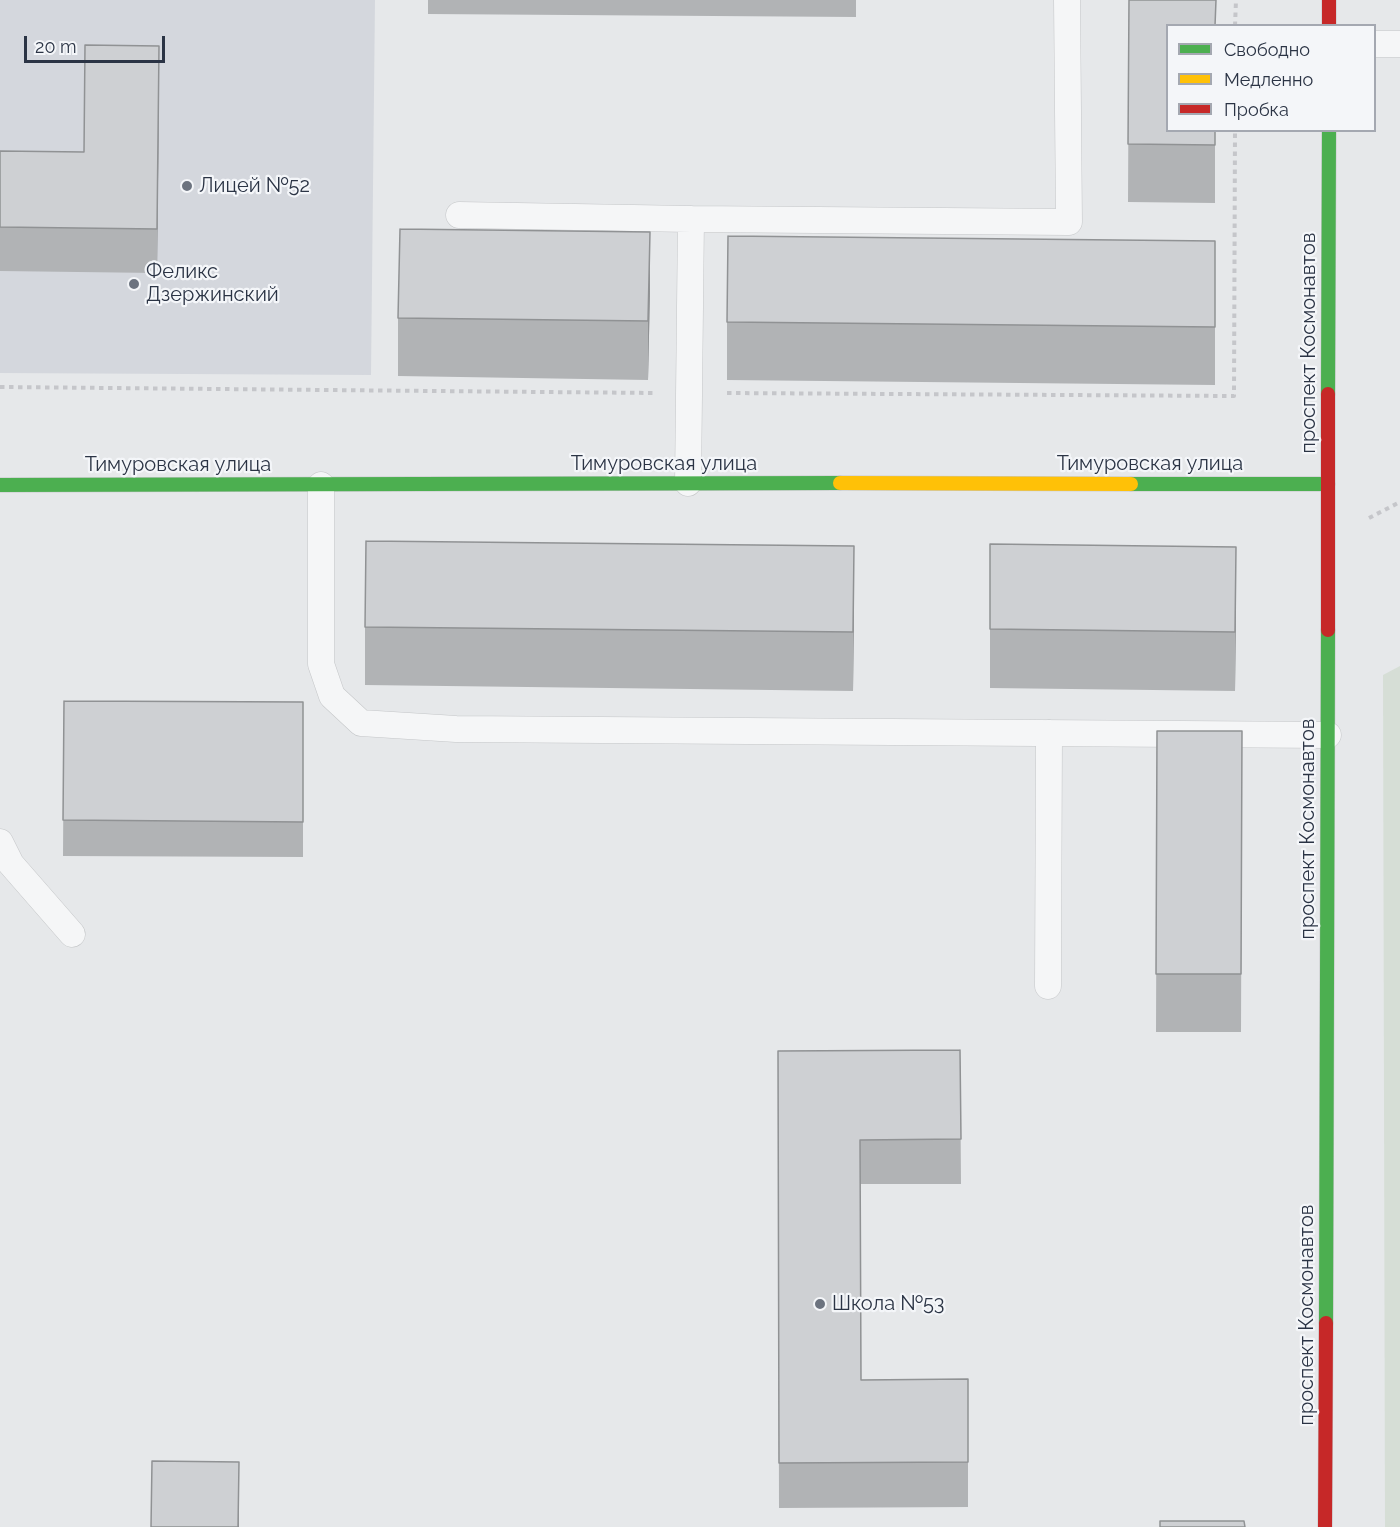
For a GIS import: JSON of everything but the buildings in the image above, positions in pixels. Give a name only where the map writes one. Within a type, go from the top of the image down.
[{"type":"street","points":[[1329,0],[1329,24]]},
{"type":"street","name":"проспект Космонавтов","points":[[1325,1527],[1329,132]]},
{"type":"street","name":"Тимуровская улица","points":[[0,485],[1328,484]]},
{"type":"lane","points":[[459,215],[1069,222],[1067,0]]},
{"type":"lane","points":[[1376,44],[1400,44]]},
{"type":"lane","points":[[688,483],[691,219]]},
{"type":"lane","points":[[321,485],[321,664],[332,696],[362,723],[456,729],[1328,735]]},
{"type":"lane","points":[[1048,986],[1049,733]]},
{"type":"lane","points":[[0,842],[11,864],[72,934]]},
{"type":"path","points":[[1236,0],[1236,24]]},
{"type":"path","points":[[0,387],[1234,396],[1235,132]]},
{"type":"shaded area","name":"Лицей №52","points":[[0,0],[375,0],[371,375],[0,373]]},
{"type":"shaded area","points":[[1400,666],[1400,1527],[1385,1527],[1383,675]]},
{"type":"traffic: fast","points":[[1328,394],[1329,132]]},
{"type":"traffic: fast","points":[[0,485],[840,483]]},
{"type":"traffic: fast","points":[[1131,484],[1328,484]]},
{"type":"traffic: fast","points":[[1326,1323],[1328,630]]},
{"type":"traffic: slow","points":[[840,483],[1131,484]]},
{"type":"traffic: jam","points":[[1329,0],[1329,24]]},
{"type":"traffic: jam","points":[[1328,394],[1328,630]]},
{"type":"traffic: jam","points":[[1325,1527],[1326,1323]]},
{"type":"place","name":"Лицей №52","points":[[187,186]]},
{"type":"place","name":"Феликс Дзержинский","points":[[134,284]]},
{"type":"place","name":"Школа №53","points":[[820,1304]]}]
